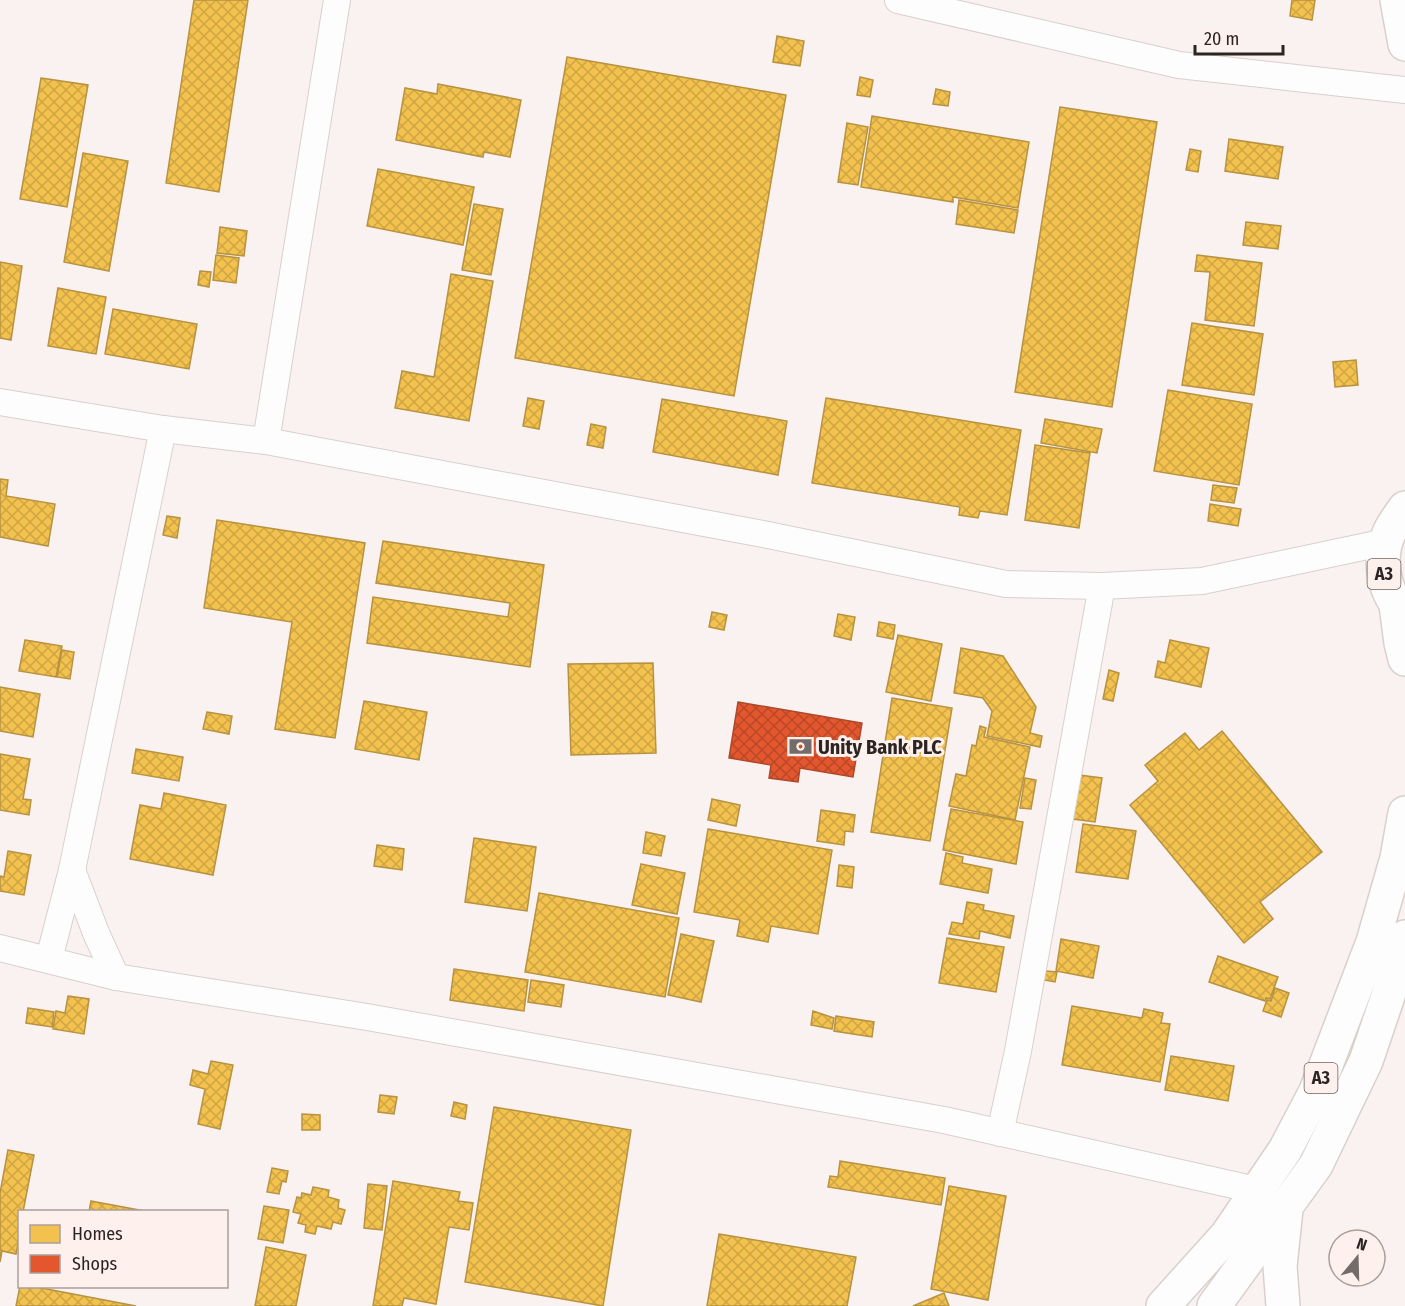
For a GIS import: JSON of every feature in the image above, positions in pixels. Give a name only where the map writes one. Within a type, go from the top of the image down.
[{"type":"highway","points":[[1397,0],[1405,44]]},
{"type":"highway","name":"A3","points":[[1405,508],[1390,530],[1383,564],[1386,585],[1400,609],[1401,644],[1405,659]]},
{"type":"highway","name":"A3","points":[[1163,1306],[1227,1235],[1285,1150],[1316,1091],[1373,942],[1396,858],[1405,813]]},
{"type":"highway","name":"A3","points":[[1225,1302],[1316,1165],[1366,1061],[1405,937]]},
{"type":"highway","points":[[1283,1306],[1280,1266],[1287,1206]]},
{"type":"street","points":[[266,441],[337,0]]},
{"type":"street","points":[[898,0],[1179,65],[1405,90]]},
{"type":"street","points":[[0,402],[163,429],[266,441],[763,534],[1006,584],[1102,586],[1202,581],[1386,542]]},
{"type":"street","points":[[49,959],[72,870],[163,429]]},
{"type":"street","points":[[1000,1133],[1018,1051],[1102,586]]},
{"type":"street","points":[[72,870],[116,977]]},
{"type":"street","points":[[0,948],[116,977],[367,1017],[944,1120],[1256,1190]]},
{"type":"building: Homes","points":[[194,0],[248,0],[219,192],[166,183]]},
{"type":"building: Homes","points":[[1292,0],[1315,0],[1312,20],[1290,16]]},
{"type":"building: Homes","points":[[777,36],[804,41],[800,66],[773,62]]},
{"type":"building: Homes","points":[[567,57],[786,95],[734,396],[515,358]]},
{"type":"building: Homes","points":[[860,77],[873,80],[870,97],[857,95]]},
{"type":"building: Homes","points":[[41,78],[88,85],[67,207],[20,199]]},
{"type":"building: Homes","points":[[438,84],[521,100],[510,157],[484,152],[483,157],[396,140],[405,88],[437,94]]},
{"type":"building: Homes","points":[[936,89],[950,92],[948,106],[933,104]]},
{"type":"building: Homes","points":[[1060,107],[1157,122],[1112,407],[1015,392]]},
{"type":"building: Homes","points":[[872,116],[1029,142],[1018,208],[953,197],[953,202],[861,187]]},
{"type":"building: Homes","points":[[847,123],[868,127],[858,185],[838,182]]},
{"type":"building: Homes","points":[[1229,139],[1283,147],[1278,179],[1225,171]]},
{"type":"building: Homes","points":[[1190,149],[1201,151],[1198,172],[1186,170]]},
{"type":"building: Homes","points":[[83,153],[128,161],[109,271],[64,262]]},
{"type":"building: Homes","points":[[378,169],[474,187],[463,245],[367,226]]},
{"type":"building: Homes","points":[[959,200],[1018,210],[1014,233],[956,224]]},
{"type":"building: Homes","points":[[474,204],[503,209],[491,275],[462,270]]},
{"type":"building: Homes","points":[[1246,222],[1281,226],[1278,249],[1243,245]]},
{"type":"building: Homes","points":[[220,227],[247,231],[244,256],[217,253]]},
{"type":"building: Homes","points":[[216,255],[239,258],[236,283],[213,280]]},
{"type":"building: Homes","points":[[1197,255],[1262,263],[1254,326],[1205,320],[1210,272],[1195,271]]},
{"type":"building: Homes","points":[[0,262],[22,266],[11,340],[0,338]]},
{"type":"building: Homes","points":[[200,271],[211,272],[209,287],[198,285]]},
{"type":"building: Homes","points":[[451,274],[493,281],[469,421],[395,408],[402,371],[434,377]]},
{"type":"building: Homes","points":[[58,288],[106,297],[96,354],[48,346]]},
{"type":"building: Homes","points":[[113,309],[197,324],[189,369],[105,354]]},
{"type":"building: Homes","points":[[1192,323],[1263,334],[1254,395],[1182,385]]},
{"type":"building: Homes","points":[[1356,360],[1358,385],[1335,387],[1333,362]]},
{"type":"building: Homes","points":[[1168,390],[1252,404],[1239,485],[1154,471]]},
{"type":"building: Homes","points":[[528,398],[544,401],[539,429],[523,426]]},
{"type":"building: Homes","points":[[826,398],[1021,430],[1007,515],[980,511],[978,518],[959,515],[960,507],[812,483]]},
{"type":"building: Homes","points":[[662,399],[787,421],[778,475],[653,452]]},
{"type":"building: Homes","points":[[1045,419],[1102,429],[1097,453],[1041,443]]},
{"type":"building: Homes","points":[[591,424],[606,427],[603,448],[587,445]]},
{"type":"building: Homes","points":[[1035,445],[1090,453],[1079,528],[1025,520]]},
{"type":"building: Homes","points":[[0,479],[8,480],[6,496],[55,504],[48,546],[0,537]]},
{"type":"building: Homes","points":[[1213,485],[1237,488],[1234,503],[1211,500]]},
{"type":"building: Homes","points":[[1210,504],[1241,509],[1238,526],[1208,521]]},
{"type":"building: Homes","points":[[167,516],[180,518],[177,538],[163,535]]},
{"type":"building: Homes","points":[[217,520],[365,543],[335,738],[275,729],[292,622],[204,608]]},
{"type":"building: Homes","points":[[383,541],[544,565],[530,667],[367,643],[373,597],[508,617],[510,603],[376,583]]},
{"type":"building: Homes","points":[[712,612],[727,615],[724,630],[709,627]]},
{"type":"building: Homes","points":[[838,614],[855,617],[851,640],[834,636]]},
{"type":"building: Homes","points":[[879,622],[895,625],[893,639],[877,636]]},
{"type":"building: Homes","points":[[898,635],[942,644],[931,701],[886,692]]},
{"type":"building: Homes","points":[[25,640],[62,646],[56,677],[19,671]]},
{"type":"building: Homes","points":[[1170,640],[1209,648],[1201,687],[1155,677],[1158,661],[1165,663]]},
{"type":"building: Homes","points":[[961,648],[1003,656],[1036,707],[1030,733],[1042,736],[1040,747],[987,736],[992,711],[983,698],[954,693]]},
{"type":"building: Homes","points":[[62,650],[74,652],[70,679],[57,677]]},
{"type":"building: Homes","points":[[653,663],[656,753],[571,755],[568,664]]},
{"type":"building: Homes","points":[[1109,670],[1119,673],[1113,701],[1103,699]]},
{"type":"building: Homes","points":[[0,687],[40,694],[33,737],[0,731]]},
{"type":"building: Homes","points":[[892,698],[952,708],[930,841],[871,832]]},
{"type":"building: Homes","points":[[364,701],[427,712],[419,760],[355,749]]},
{"type":"building: Homes","points":[[207,712],[232,716],[229,734],[203,729]]},
{"type":"building: Homes","points":[[980,726],[986,728],[984,737],[1030,747],[1015,820],[949,806],[956,774],[966,776],[972,745],[976,746]]},
{"type":"building: Homes","points":[[1222,731],[1322,852],[1260,902],[1273,919],[1244,943],[1130,805],[1158,781],[1145,765],[1185,733],[1199,750]]},
{"type":"building: Homes","points":[[136,749],[183,757],[179,781],[132,773]]},
{"type":"building: Homes","points":[[0,754],[30,759],[23,799],[31,800],[29,815],[0,810]]},
{"type":"building: Homes","points":[[1079,775],[1102,778],[1095,822],[1073,819]]},
{"type":"building: Homes","points":[[1025,778],[1036,780],[1031,809],[1020,808]]},
{"type":"building: Homes","points":[[164,793],[226,805],[213,875],[130,859],[140,805],[161,809]]},
{"type":"building: Homes","points":[[712,799],[740,805],[736,826],[708,820]]},
{"type":"building: Homes","points":[[951,809],[1023,822],[1016,864],[943,850]]},
{"type":"building: Homes","points":[[821,810],[855,815],[853,832],[845,831],[844,845],[817,841]]},
{"type":"building: Homes","points":[[1083,824],[1136,831],[1128,879],[1076,872]]},
{"type":"building: Homes","points":[[708,829],[832,850],[818,934],[771,926],[768,942],[737,936],[740,920],[694,912]]},
{"type":"building: Homes","points":[[646,832],[665,836],[661,856],[643,853]]},
{"type":"building: Homes","points":[[474,838],[536,847],[527,911],[465,902]]},
{"type":"building: Homes","points":[[377,845],[404,849],[402,870],[374,866]]},
{"type":"building: Homes","points":[[8,851],[31,855],[24,895],[0,891],[0,876],[4,877]]},
{"type":"building: Homes","points":[[946,853],[963,857],[962,863],[992,869],[988,893],[940,884]]},
{"type":"building: Homes","points":[[641,864],[685,873],[677,914],[632,905]]},
{"type":"building: Homes","points":[[839,865],[854,867],[852,888],[837,886]]},
{"type":"building: Homes","points":[[539,893],[679,918],[665,997],[525,972]]},
{"type":"building: Homes","points":[[967,902],[984,905],[983,910],[1014,916],[1010,938],[980,931],[979,939],[949,934],[952,922],[963,924]]},
{"type":"building: Homes","points":[[681,934],[714,941],[701,1002],[668,995]]},
{"type":"building: Homes","points":[[947,938],[1004,947],[996,992],[939,983]]},
{"type":"building: Homes","points":[[1061,939],[1099,946],[1093,978],[1056,971]]},
{"type":"building: Homes","points":[[1218,956],[1278,977],[1270,999],[1266,998],[1265,1001],[1209,982]]},
{"type":"building: Homes","points":[[454,969],[528,980],[524,1011],[450,1000]]},
{"type":"building: Homes","points":[[1045,971],[1057,972],[1055,982],[1044,980]]},
{"type":"building: Homes","points":[[531,980],[564,985],[561,1007],[528,1002]]},
{"type":"building: Homes","points":[[1275,988],[1289,993],[1281,1017],[1263,1011],[1267,1000],[1271,1001]]},
{"type":"building: Homes","points":[[68,996],[89,999],[84,1034],[53,1029],[56,1011],[65,1013]]},
{"type":"building: Homes","points":[[1072,1006],[1142,1018],[1144,1009],[1163,1013],[1161,1023],[1170,1024],[1160,1082],[1062,1065]]},
{"type":"building: Homes","points":[[28,1008],[54,1012],[52,1027],[26,1023]]},
{"type":"building: Homes","points":[[813,1011],[834,1018],[832,1029],[811,1025]]},
{"type":"building: Homes","points":[[836,1016],[874,1022],[872,1037],[834,1031]]},
{"type":"building: Homes","points":[[1171,1056],[1234,1066],[1228,1101],[1165,1090]]},
{"type":"building: Homes","points":[[211,1061],[233,1065],[220,1129],[198,1124],[205,1089],[190,1085],[193,1070],[208,1074]]},
{"type":"building: Homes","points":[[380,1095],[397,1097],[394,1114],[378,1112]]},
{"type":"building: Homes","points":[[454,1102],[467,1105],[465,1119],[451,1116]]},
{"type":"building: Homes","points":[[494,1107],[631,1130],[603,1306],[465,1282]]},
{"type":"building: Homes","points":[[302,1114],[320,1115],[320,1130],[302,1130]]},
{"type":"building: Homes","points":[[8,1150],[34,1155],[23,1210],[18,1210],[16,1254],[2,1251],[0,1262],[0,1193]]},
{"type":"building: Homes","points":[[840,1161],[945,1178],[941,1205],[828,1187],[830,1176],[838,1177]]},
{"type":"building: Homes","points":[[272,1168],[288,1171],[286,1182],[282,1181],[279,1194],[267,1192]]},
{"type":"building: Homes","points":[[393,1181],[460,1192],[458,1201],[473,1203],[469,1230],[449,1227],[436,1304],[404,1298],[402,1306],[373,1306]]},
{"type":"building: Homes","points":[[368,1184],[387,1186],[382,1230],[364,1228]]},
{"type":"building: Homes","points":[[949,1186],[1006,1196],[988,1300],[931,1289]]},
{"type":"building: Homes","points":[[313,1187],[329,1190],[328,1197],[339,1200],[338,1208],[345,1210],[341,1224],[333,1222],[331,1229],[317,1226],[315,1234],[305,1232],[306,1225],[298,1223],[301,1214],[293,1212],[297,1197],[301,1198],[302,1193],[311,1195]]},
{"type":"building: Homes","points":[[91,1201],[139,1210],[89,1210]]},
{"type":"building: Homes","points":[[264,1206],[289,1210],[283,1243],[258,1239]]},
{"type":"building: Homes","points":[[719,1234],[856,1257],[847,1306],[707,1306]]},
{"type":"building: Homes","points":[[266,1247],[306,1255],[296,1306],[255,1306]]},
{"type":"building: Homes","points":[[20,1288],[42,1288],[136,1306],[16,1306]]},
{"type":"building: Homes","points":[[944,1293],[949,1306],[913,1306]]},
{"type":"building: Shops","points":[[738,702],[862,723],[853,777],[800,768],[798,782],[769,778],[771,765],[729,758]]},
{"type":"place","name":"Unity Bank PLC","points":[[800,747]]}]
